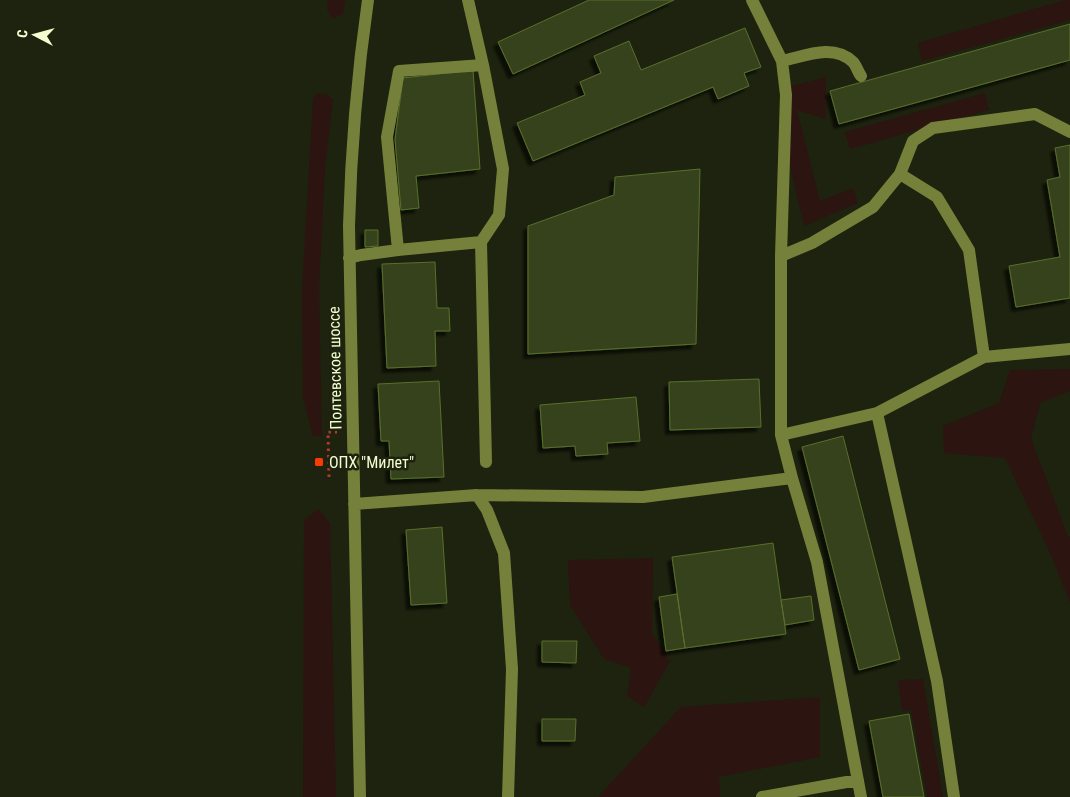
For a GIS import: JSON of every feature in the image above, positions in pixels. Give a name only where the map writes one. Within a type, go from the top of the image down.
[{"type":"street","name":"Полтевское шоссе","points":[[360,797],[349,258],[350,167],[354,115],[368,0]]},
{"type":"street","points":[[468,0],[483,65],[502,169],[499,214],[481,242],[486,462]]},
{"type":"street","points":[[752,0],[782,61],[786,95],[782,256],[781,435],[816,562],[861,797]]},
{"type":"street","points":[[782,61],[823,51],[839,53],[854,63],[861,76]]},
{"type":"street","points":[[398,250],[387,137],[399,71],[483,65]]},
{"type":"street","points":[[782,256],[812,243],[872,207],[900,174],[913,141],[933,128],[1035,114],[1070,132]]},
{"type":"street","points":[[900,174],[936,197],[969,250],[984,357]]},
{"type":"street","points":[[349,258],[398,250],[481,242]]},
{"type":"street","points":[[781,435],[877,413],[984,357],[1070,349]]},
{"type":"street","points":[[877,413],[937,681],[954,797]]},
{"type":"street","points":[[354,504],[477,495],[642,497],[792,478]]},
{"type":"street","points":[[477,495],[487,510],[504,553],[512,669],[508,797]]},
{"type":"street","points":[[762,797],[858,780]]},
{"type":"path","points":[[328,477],[328,432],[352,432]]},
{"type":"shaded area","points":[[328,0],[345,0],[343,13],[333,19],[327,9]]},
{"type":"shaded area","points":[[1070,0],[1070,20],[922,61],[918,43]]},
{"type":"shaded area","points":[[826,77],[826,119],[797,110],[820,201],[853,188],[858,203],[804,226],[787,153],[788,87]]},
{"type":"shaded area","points":[[317,93],[326,94],[333,100],[325,168],[319,290],[322,436],[313,436],[303,398],[302,290],[313,99]]},
{"type":"shaded area","points":[[985,93],[989,110],[850,149],[845,132]]},
{"type":"shaded area","points":[[1070,369],[1070,391],[1040,403],[1031,439],[1070,537],[1070,602],[1051,555],[1005,458],[944,453],[943,426],[999,403],[1010,370]]},
{"type":"shaded area","points":[[319,509],[330,524],[336,797],[303,797],[304,520]]},
{"type":"shaded area","points":[[653,558],[652,633],[670,661],[644,707],[627,696],[631,668],[604,659],[570,605],[568,560]]},
{"type":"shaded area","points":[[923,679],[943,797],[927,797],[911,710],[902,711],[898,680]]},
{"type":"shaded area","points":[[820,697],[820,757],[719,777],[720,797],[598,797],[681,707]]},
{"type":"building","points":[[589,0],[674,0],[513,74],[498,42]]},
{"type":"building","points":[[1070,24],[1070,60],[839,124],[830,91]]},
{"type":"building","points":[[745,28],[761,67],[744,73],[749,86],[718,99],[713,87],[533,161],[517,123],[585,95],[580,82],[601,73],[594,56],[629,41],[641,70]]},
{"type":"building","points":[[473,70],[480,169],[416,176],[419,208],[401,210],[395,139],[403,78]]},
{"type":"building","points":[[1070,145],[1070,298],[1016,307],[1009,266],[1060,257],[1047,180],[1060,177],[1055,148]]},
{"type":"building","points":[[700,169],[696,344],[528,354],[528,226],[614,195],[615,177]]},
{"type":"building","points":[[365,230],[378,230],[378,246],[365,247]]},
{"type":"building","points":[[435,262],[437,308],[449,308],[450,331],[435,331],[436,366],[387,368],[382,264]]},
{"type":"building","points":[[759,379],[761,427],[670,430],[669,382]]},
{"type":"building","points":[[439,381],[444,477],[391,479],[389,441],[381,441],[378,384]]},
{"type":"building","points":[[636,397],[640,441],[607,443],[608,454],[576,456],[575,446],[543,448],[540,405]]},
{"type":"building","points":[[843,436],[900,659],[859,670],[802,447]]},
{"type":"building","points":[[442,527],[447,603],[411,605],[406,530]]},
{"type":"building","points":[[773,543],[786,634],[685,648],[672,557]]},
{"type":"building","points":[[677,594],[685,648],[666,651],[659,597]]},
{"type":"building","points":[[811,596],[814,620],[785,625],[781,600]]},
{"type":"building","points":[[542,641],[577,641],[576,663],[542,662]]},
{"type":"building","points":[[909,714],[924,797],[883,797],[869,721]]},
{"type":"building","points":[[542,719],[576,719],[575,741],[542,741]]},
{"type":"place","name":"ОПХ \"Милет\"","points":[[319,462]]}]
